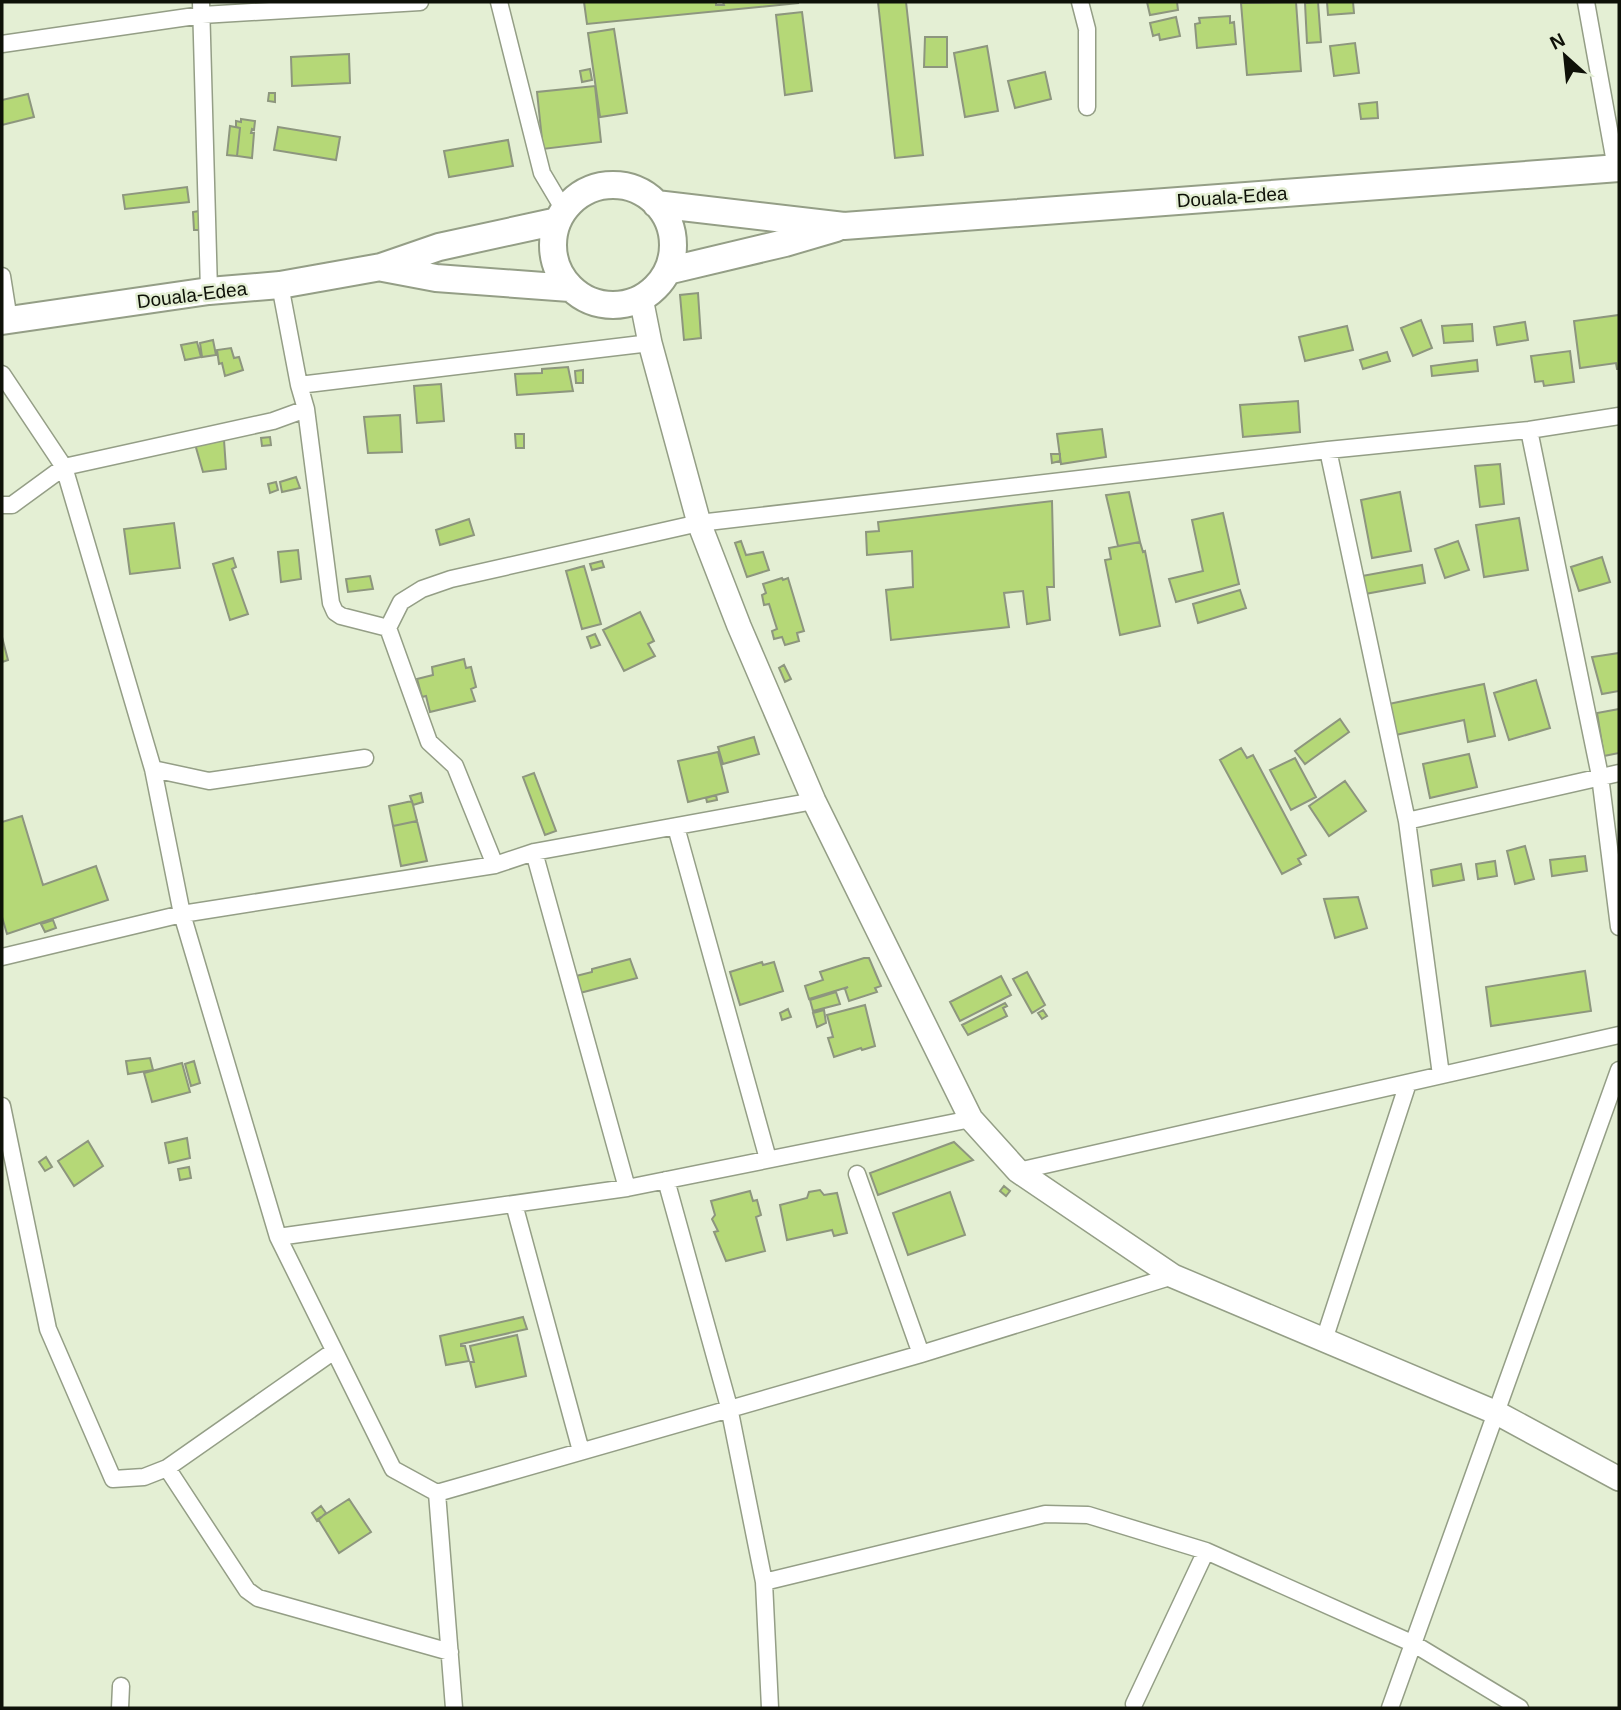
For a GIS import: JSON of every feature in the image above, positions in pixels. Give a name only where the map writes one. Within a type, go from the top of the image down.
[{"type":"highway","name":"Douala-Edea","points":[[656,204],[845,226],[1618,168]]},
{"type":"highway","points":[[609,186],[635,190],[656,204],[669,224],[673,248],[667,271],[651,292],[629,303],[604,305],[580,296],[570,288],[559,274],[553,239],[561,216],[584,193],[609,186]]},
{"type":"highway","name":"Douala-Edea","points":[[5,321],[209,291],[281,285],[381,267],[439,247],[561,216]]},
{"type":"highway","name":"Douala-Edea","points":[[667,271],[845,226]]},
{"type":"highway","name":"Douala-Edea","points":[[381,267],[436,278],[570,288]]},
{"type":"main road","points":[[641,298],[650,343],[699,523],[739,626],[814,801],[971,1119],[1018,1171],[1173,1276],[1497,1413],[1619,1479]]},
{"type":"street","points":[[2,44],[201,8],[421,2]]},
{"type":"street","points":[[499,2],[542,173],[561,216]]},
{"type":"street","points":[[1080,2],[1087,29],[1087,107]]},
{"type":"street","points":[[1586,2],[1618,168]]},
{"type":"street","points":[[201,8],[209,291]]},
{"type":"street","points":[[2,276],[5,321]]},
{"type":"street","points":[[281,285],[299,385],[306,409],[331,603],[335,612],[341,616],[388,628]]},
{"type":"street","points":[[299,385],[650,343]]},
{"type":"street","points":[[2,374],[64,467],[153,769],[182,914],[278,1237],[393,1469],[437,1493],[921,1354],[1173,1276]]},
{"type":"street","points":[[2,505],[12,505],[64,467],[273,421],[306,409]]},
{"type":"street","points":[[495,865],[455,766],[429,742],[388,628],[401,602],[422,589],[451,579],[699,523],[1328,450],[1529,430],[1619,416]]},
{"type":"street","points":[[1529,430],[1600,776],[1619,927]]},
{"type":"street","points":[[1328,450],[1407,821],[1441,1075]]},
{"type":"street","points":[[153,769],[209,781],[365,758]]},
{"type":"street","points":[[1407,821],[1619,773]]},
{"type":"street","points":[[2,957],[182,914],[495,865],[534,852],[814,801]]},
{"type":"street","points":[[676,827],[768,1159]]},
{"type":"street","points":[[534,852],[627,1188]]},
{"type":"street","points":[[1018,1171],[1619,1035]]},
{"type":"street","points":[[1390,1708],[1619,1070]]},
{"type":"street","points":[[1324,1340],[1408,1083]]},
{"type":"street","points":[[2,1106],[48,1329],[113,1479],[144,1477],[167,1468],[334,1350]]},
{"type":"street","points":[[278,1237],[627,1188],[971,1119]]},
{"type":"street","points":[[857,1174],[921,1354]]},
{"type":"street","points":[[666,1180],[729,1407],[764,1582],[770,1708]]},
{"type":"street","points":[[514,1203],[581,1451]]},
{"type":"street","points":[[167,1468],[247,1590],[258,1598],[450,1652]]},
{"type":"street","points":[[437,1493],[454,1708]]},
{"type":"street","points":[[764,1582],[1045,1514],[1088,1516],[1206,1551],[1414,1644],[1520,1708]]},
{"type":"street","points":[[1134,1704],[1206,1551]]},
{"type":"street","points":[[120,1708],[121,1686]]},
{"type":"building","points":[[584,2],[716,2],[716,5],[724,5],[723,2],[799,3],[587,24]]},
{"type":"building","points":[[878,2],[906,2],[923,155],[895,158]]},
{"type":"building","points":[[1147,2],[1177,2],[1178,10],[1150,15]]},
{"type":"building","points":[[1296,2],[1301,71],[1247,75],[1241,3]]},
{"type":"building","points":[[1318,2],[1321,42],[1307,43],[1305,3]]},
{"type":"building","points":[[1327,2],[1353,2],[1354,13],[1328,15]]},
{"type":"building","points":[[802,12],[812,91],[785,95],[776,15]]},
{"type":"building","points":[[1230,16],[1230,23],[1234,22],[1236,44],[1197,48],[1195,24],[1200,23],[1199,18]]},
{"type":"building","points":[[1176,17],[1180,36],[1160,40],[1159,34],[1153,36],[1150,23]]},
{"type":"building","points":[[614,29],[627,113],[600,117],[588,33]]},
{"type":"building","points":[[925,37],[947,37],[947,67],[924,67]]},
{"type":"building","points":[[1355,43],[1359,73],[1334,76],[1330,46]]},
{"type":"building","points":[[987,46],[998,111],[965,117],[954,53]]},
{"type":"building","points":[[349,54],[350,83],[292,86],[291,57]]},
{"type":"building","points":[[590,69],[592,80],[582,82],[580,71]]},
{"type":"building","points":[[1045,72],[1051,99],[1015,108],[1008,81]]},
{"type":"building","points":[[595,86],[601,142],[543,149],[537,92]]},
{"type":"building","points":[[269,93],[275,93],[275,102],[268,101]]},
{"type":"building","points":[[28,94],[34,117],[2,125],[2,100]]},
{"type":"building","points":[[1377,102],[1378,118],[1361,119],[1359,104]]},
{"type":"building","points":[[241,119],[255,121],[251,133],[254,133],[252,158],[237,156],[240,128],[236,127],[236,121],[241,122]]},
{"type":"building","points":[[230,126],[240,128],[237,156],[227,155]]},
{"type":"building","points":[[278,127],[340,137],[336,160],[274,150]]},
{"type":"building","points":[[508,140],[513,166],[449,177],[444,151]]},
{"type":"building","points":[[187,187],[189,202],[125,209],[123,195]]},
{"type":"building","points":[[199,211],[200,230],[194,230],[193,212]]},
{"type":"building","points":[[698,293],[701,338],[684,340],[680,295]]},
{"type":"building","points":[[1619,315],[1619,369],[1616,363],[1580,368],[1574,321]]},
{"type":"building","points":[[1421,320],[1432,348],[1413,356],[1401,328]]},
{"type":"building","points":[[1525,322],[1528,340],[1497,345],[1494,327]]},
{"type":"building","points":[[1472,324],[1473,341],[1444,343],[1442,326]]},
{"type":"building","points":[[1347,326],[1353,350],[1305,361],[1299,337]]},
{"type":"building","points":[[213,340],[216,355],[202,357],[200,343]]},
{"type":"building","points":[[197,342],[201,357],[185,360],[181,345]]},
{"type":"building","points":[[231,348],[234,358],[239,357],[243,370],[225,376],[222,363],[219,364],[217,350]]},
{"type":"building","points":[[1570,351],[1574,382],[1544,386],[1543,381],[1535,382],[1531,356]]},
{"type":"building","points":[[1387,352],[1390,361],[1363,369],[1360,360]]},
{"type":"building","points":[[1477,360],[1478,371],[1432,376],[1431,366]]},
{"type":"building","points":[[568,367],[573,391],[517,395],[515,374],[542,373],[542,369]]},
{"type":"building","points":[[583,370],[583,383],[576,383],[575,371]]},
{"type":"building","points":[[441,384],[444,421],[417,423],[414,386]]},
{"type":"building","points":[[1298,401],[1300,432],[1243,437],[1240,405]]},
{"type":"building","points":[[400,415],[402,452],[368,453],[364,417]]},
{"type":"building","points":[[1102,429],[1106,457],[1061,464],[1057,434]]},
{"type":"building","points":[[515,434],[524,434],[524,448],[516,448]]},
{"type":"building","points":[[270,437],[271,445],[262,446],[261,438]]},
{"type":"building","points":[[224,440],[226,469],[203,472],[195,444]]},
{"type":"building","points":[[1051,454],[1060,454],[1060,461],[1052,463]]},
{"type":"building","points":[[1500,464],[1504,504],[1480,507],[1475,466]]},
{"type":"building","points":[[296,477],[300,488],[282,492],[280,482]]},
{"type":"building","points":[[276,482],[278,490],[270,493],[268,484]]},
{"type":"building","points":[[1129,492],[1140,542],[1118,546],[1106,495]]},
{"type":"building","points":[[1400,492],[1411,551],[1372,558],[1361,500]]},
{"type":"building","points":[[1052,501],[1054,587],[1047,587],[1050,620],[1027,624],[1023,591],[1004,593],[1009,627],[891,640],[886,590],[913,587],[912,551],[867,555],[866,532],[879,531],[878,522]]},
{"type":"building","points":[[1223,513],[1239,584],[1176,602],[1169,579],[1203,571],[1192,520]]},
{"type":"building","points":[[1519,518],[1528,570],[1484,577],[1476,525]]},
{"type":"building","points":[[469,519],[474,535],[440,545],[436,530]]},
{"type":"building","points":[[174,523],[180,568],[130,574],[124,529]]},
{"type":"building","points":[[741,541],[746,555],[763,552],[769,570],[747,577],[735,543]]},
{"type":"building","points":[[1458,541],[1469,570],[1445,578],[1435,549]]},
{"type":"building","points":[[1140,542],[1143,552],[1145,551],[1160,626],[1120,635],[1105,560],[1111,559],[1109,548]]},
{"type":"building","points":[[298,550],[301,579],[281,582],[278,552]]},
{"type":"building","points":[[1602,557],[1610,582],[1579,591],[1571,567]]},
{"type":"building","points":[[233,558],[236,567],[232,569],[248,614],[230,620],[213,564]]},
{"type":"building","points":[[602,561],[604,567],[592,570],[590,564]]},
{"type":"building","points":[[1422,565],[1425,583],[1365,594],[1362,576]]},
{"type":"building","points":[[584,566],[601,624],[582,629],[566,571]]},
{"type":"building","points":[[370,576],[373,589],[348,592],[346,579]]},
{"type":"building","points":[[788,578],[804,631],[797,633],[799,641],[785,645],[782,637],[774,639],[772,631],[777,629],[769,604],[764,605],[762,595],[766,593],[763,584]]},
{"type":"building","points":[[1240,590],[1246,608],[1198,623],[1193,604]]},
{"type":"building","points":[[640,612],[654,641],[648,644],[655,656],[624,671],[603,630]]},
{"type":"building","points":[[595,634],[600,645],[591,648],[587,637]]},
{"type":"building","points":[[2,637],[8,660],[2,662]]},
{"type":"building","points":[[1619,653],[1619,691],[1602,694],[1592,657]]},
{"type":"building","points":[[464,659],[466,668],[471,667],[476,687],[471,689],[475,701],[430,712],[426,696],[422,697],[417,679],[433,675],[432,667]]},
{"type":"building","points":[[784,665],[791,679],[785,682],[779,668]]},
{"type":"building","points":[[1536,680],[1550,728],[1509,740],[1494,693]]},
{"type":"building","points":[[1484,684],[1495,736],[1468,742],[1464,720],[1391,736],[1384,705]]},
{"type":"building","points":[[1619,709],[1619,753],[1604,756],[1597,713]]},
{"type":"building","points":[[1340,719],[1349,732],[1305,764],[1295,751]]},
{"type":"building","points":[[754,737],[759,754],[723,764],[718,747]]},
{"type":"building","points":[[1241,748],[1247,758],[1253,755],[1306,855],[1298,859],[1301,864],[1282,874],[1220,760]]},
{"type":"building","points":[[718,752],[728,792],[688,802],[678,761]]},
{"type":"building","points":[[1469,754],[1477,787],[1430,798],[1423,764]]},
{"type":"building","points":[[1295,758],[1316,797],[1291,810],[1270,770]]},
{"type":"building","points":[[534,773],[556,831],[545,835],[523,777]]},
{"type":"building","points":[[1345,781],[1366,811],[1329,836],[1309,806]]},
{"type":"building","points":[[421,793],[423,802],[413,805],[410,796]]},
{"type":"building","points":[[716,795],[717,800],[707,802],[706,798]]},
{"type":"building","points":[[412,801],[417,821],[393,826],[389,806]]},
{"type":"building","points":[[22,816],[43,885],[96,866],[108,900],[7,934],[2,917],[2,822]]},
{"type":"building","points":[[417,821],[427,861],[401,866],[393,826]]},
{"type":"building","points":[[1525,846],[1534,879],[1515,884],[1507,851]]},
{"type":"building","points":[[1585,856],[1587,871],[1552,876],[1550,860]]},
{"type":"building","points":[[1495,861],[1497,876],[1478,879],[1476,864]]},
{"type":"building","points":[[1461,864],[1464,880],[1433,886],[1431,870]]},
{"type":"building","points":[[1358,897],[1367,928],[1335,938],[1324,899]]},
{"type":"building","points":[[53,920],[56,928],[45,932],[41,924]]},
{"type":"building","points":[[869,958],[881,986],[875,988],[877,992],[849,1001],[845,989],[848,987],[809,999],[805,986],[823,980],[820,972]]},
{"type":"building","points":[[630,959],[637,978],[580,993],[576,976]]},
{"type":"building","points":[[762,962],[763,965],[774,962],[783,991],[740,1005],[730,972]]},
{"type":"building","points":[[1585,971],[1591,1011],[1491,1026],[1486,987]]},
{"type":"building","points":[[1027,972],[1045,1005],[1032,1013],[1013,979]]},
{"type":"building","points":[[1001,976],[1011,995],[960,1021],[950,1002]]},
{"type":"building","points":[[836,992],[840,1004],[813,1011],[810,1000]]},
{"type":"building","points":[[1005,1003],[1007,1006],[1003,1008],[1007,1016],[968,1035],[962,1025]]},
{"type":"building","points":[[865,1005],[875,1046],[834,1057],[828,1038],[833,1037],[827,1015]]},
{"type":"building","points":[[788,1009],[791,1017],[782,1020],[780,1013]]},
{"type":"building","points":[[824,1010],[826,1023],[817,1027],[813,1013]]},
{"type":"building","points":[[1043,1010],[1047,1016],[1042,1019],[1038,1013]]},
{"type":"building","points":[[150,1058],[153,1070],[128,1074],[126,1061]]},
{"type":"building","points":[[194,1061],[200,1083],[191,1086],[185,1064]]},
{"type":"building","points":[[182,1063],[190,1092],[152,1102],[144,1073]]},
{"type":"building","points":[[187,1138],[190,1158],[169,1163],[165,1143]]},
{"type":"building","points":[[88,1141],[103,1166],[74,1186],[58,1161]]},
{"type":"building","points":[[954,1142],[973,1160],[878,1195],[870,1173]]},
{"type":"building","points":[[46,1157],[52,1167],[45,1171],[39,1162]]},
{"type":"building","points":[[189,1167],[191,1178],[180,1180],[178,1169]]},
{"type":"building","points":[[1004,1186],[1010,1191],[1006,1196],[1000,1191]]},
{"type":"building","points":[[820,1190],[824,1195],[837,1193],[847,1233],[834,1236],[832,1230],[787,1240],[780,1205],[807,1198],[809,1192]]},
{"type":"building","points":[[750,1191],[753,1201],[757,1200],[761,1215],[756,1217],[765,1251],[726,1261],[714,1232],[718,1231],[712,1219],[715,1215],[711,1201]]},
{"type":"building","points":[[950,1192],[965,1235],[908,1255],[893,1213]]},
{"type":"building","points":[[523,1317],[527,1329],[461,1344],[465,1346],[469,1361],[446,1365],[440,1336]]},
{"type":"building","points":[[517,1335],[526,1376],[476,1387],[470,1362],[474,1362],[470,1346]]},
{"type":"building","points":[[349,1499],[371,1532],[339,1553],[318,1519]]},
{"type":"building","points":[[321,1506],[326,1513],[317,1521],[312,1513]]}]
